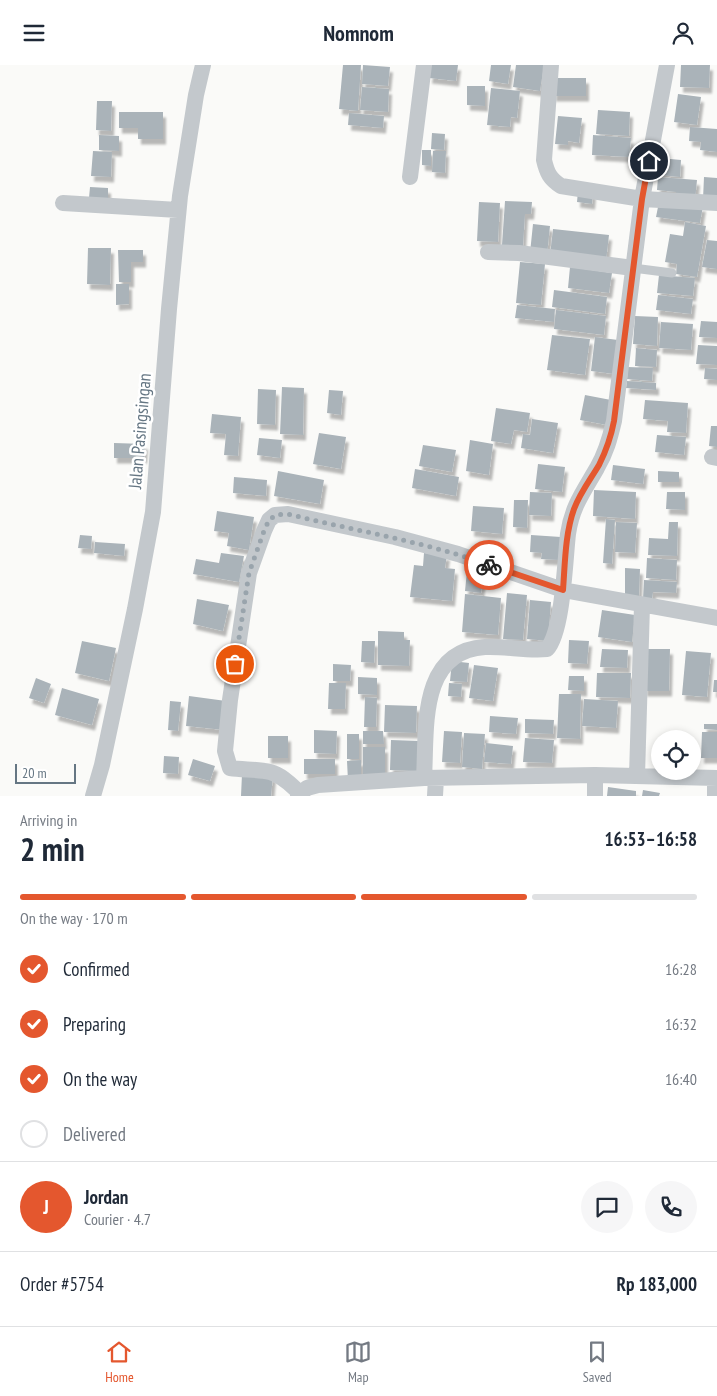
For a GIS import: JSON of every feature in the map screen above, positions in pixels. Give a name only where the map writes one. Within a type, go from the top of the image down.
[{"type":"street","name":"Jalan Pasingsingan","points":[[93,796],[102,765],[136,609],[153,512],[178,209],[196,95],[203,65]]},
{"type":"street","points":[[410,177],[424,65]]},
{"type":"street","points":[[551,65],[544,161],[546,171],[551,180],[561,186],[642,199],[717,203]]},
{"type":"street","points":[[435,796],[430,778],[429,703],[433,684],[441,669],[452,657],[468,650],[485,647],[526,650],[547,649],[555,636],[563,590],[568,532],[573,512],[579,496],[598,467],[609,445],[614,421],[642,199],[667,65]]},
{"type":"street","points":[[63,203],[178,209]]},
{"type":"street","points":[[488,253],[519,253],[633,268]]},
{"type":"street","points":[[715,796],[716,778],[595,775],[430,778],[318,785],[307,788],[299,794],[285,779],[270,772],[244,771],[230,768],[225,751],[230,700],[249,573],[269,520],[276,515],[288,514],[395,537],[458,554],[563,590],[717,618]]},
{"type":"street","points":[[637,776],[642,605]]},
{"type":"street","points":[[595,775],[595,796]]},
{"type":"lane","points":[[633,268],[672,273]]},
{"type":"building","points":[[343,65],[361,65],[358,111],[339,109]]},
{"type":"building","points":[[363,65],[390,67],[388,86],[362,84]]},
{"type":"building","points":[[431,65],[458,65],[456,81],[429,78]]},
{"type":"building","points":[[491,65],[511,65],[508,84],[489,81]]},
{"type":"building","points":[[516,65],[544,65],[540,91],[513,87]]},
{"type":"building","points":[[681,65],[710,65],[709,88],[680,87]]},
{"type":"building","points":[[554,78],[586,78],[586,96],[553,96]]},
{"type":"building","points":[[467,86],[485,86],[485,106],[467,105]]},
{"type":"building","points":[[362,87],[389,89],[388,112],[360,110]]},
{"type":"building","points":[[491,88],[520,91],[517,118],[511,117],[510,127],[487,125]]},
{"type":"building","points":[[678,94],[701,97],[697,125],[674,122]]},
{"type":"building","points":[[97,101],[112,101],[111,131],[96,130]]},
{"type":"building","points":[[598,110],[630,112],[629,136],[596,134]]},
{"type":"building","points":[[119,112],[163,112],[163,139],[138,139],[138,128],[119,128]]},
{"type":"building","points":[[349,113],[384,116],[383,128],[348,125]]},
{"type":"building","points":[[558,116],[582,118],[579,143],[568,141],[568,145],[555,144]]},
{"type":"building","points":[[690,127],[717,129],[717,152],[700,150],[701,142],[689,141]]},
{"type":"building","points":[[432,133],[445,134],[444,150],[431,149]]},
{"type":"building","points":[[99,135],[119,136],[119,151],[99,150]]},
{"type":"building","points":[[593,135],[631,138],[629,157],[592,155]]},
{"type":"building","points":[[422,150],[431,150],[431,166],[422,165]]},
{"type":"building","points":[[93,151],[112,152],[111,177],[91,176]]},
{"type":"building","points":[[433,151],[446,151],[445,173],[432,172]]},
{"type":"building","points":[[660,158],[681,160],[680,177],[659,175]]},
{"type":"building","points":[[658,177],[697,180],[695,200],[676,198],[676,192],[657,190]]},
{"type":"building","points":[[704,177],[717,178],[717,200],[703,199]]},
{"type":"building","points":[[90,187],[108,188],[108,199],[89,198]]},
{"type":"building","points":[[578,191],[593,193],[592,204],[577,202]]},
{"type":"building","points":[[505,201],[532,202],[531,214],[525,214],[523,246],[502,245]]},
{"type":"building","points":[[479,202],[500,203],[498,242],[477,241]]},
{"type":"building","points":[[703,206],[700,223],[656,217],[658,207]]},
{"type":"building","points":[[685,222],[706,226],[697,277],[676,274],[677,264],[665,262],[670,234],[683,236]]},
{"type":"building","points":[[533,224],[550,226],[547,255],[530,253]]},
{"type":"building","points":[[553,229],[609,235],[606,261],[550,255]]},
{"type":"building","points":[[707,240],[717,241],[717,269],[702,267]]},
{"type":"building","points":[[88,248],[111,248],[110,285],[87,284]]},
{"type":"building","points":[[118,250],[143,250],[143,262],[131,262],[131,282],[119,282]]},
{"type":"building","points":[[520,262],[545,264],[541,305],[516,303]]},
{"type":"building","points":[[570,267],[612,273],[609,293],[568,288]]},
{"type":"building","points":[[659,275],[695,278],[693,296],[657,293]]},
{"type":"building","points":[[116,284],[129,284],[129,304],[116,305]]},
{"type":"building","points":[[554,290],[607,297],[605,314],[552,307]]},
{"type":"building","points":[[658,295],[693,299],[691,314],[656,310]]},
{"type":"building","points":[[517,305],[555,309],[554,322],[515,318]]},
{"type":"building","points":[[556,310],[606,316],[604,335],[554,329]]},
{"type":"building","points":[[635,316],[658,317],[657,346],[633,344]]},
{"type":"building","points":[[701,321],[717,322],[717,338],[699,337]]},
{"type":"building","points":[[661,322],[693,324],[691,350],[659,348]]},
{"type":"building","points":[[552,335],[590,339],[585,375],[547,370]]},
{"type":"building","points":[[595,337],[618,340],[614,374],[591,371]]},
{"type":"building","points":[[698,345],[717,346],[717,365],[696,364]]},
{"type":"building","points":[[636,348],[657,350],[656,367],[635,366]]},
{"type":"building","points":[[628,367],[653,368],[652,381],[627,379]]},
{"type":"building","points":[[705,368],[717,369],[717,380],[704,379]]},
{"type":"building","points":[[627,381],[656,383],[656,390],[626,388]]},
{"type":"building","points":[[282,387],[304,388],[303,435],[280,434]]},
{"type":"building","points":[[258,389],[276,390],[275,425],[257,424]]},
{"type":"building","points":[[329,390],[343,391],[341,415],[327,413]]},
{"type":"building","points":[[585,395],[611,400],[607,425],[580,420]]},
{"type":"building","points":[[645,400],[688,403],[686,433],[667,432],[668,421],[643,419]]},
{"type":"building","points":[[496,408],[530,413],[527,432],[514,430],[511,444],[491,441]]},
{"type":"building","points":[[212,414],[241,417],[238,456],[224,455],[226,434],[210,433]]},
{"type":"building","points":[[532,419],[558,423],[553,453],[521,448],[523,434],[530,435]]},
{"type":"building","points":[[711,426],[717,426],[717,447],[709,446]]},
{"type":"building","points":[[319,433],[346,437],[341,469],[313,464]]},
{"type":"building","points":[[657,435],[686,437],[684,455],[655,452]]},
{"type":"building","points":[[259,438],[282,440],[280,458],[257,455]]},
{"type":"building","points":[[470,440],[493,444],[489,475],[466,471]]},
{"type":"building","points":[[114,443],[145,444],[144,458],[114,458]]},
{"type":"building","points":[[423,445],[456,450],[452,472],[419,466]]},
{"type":"building","points":[[538,464],[565,467],[562,492],[535,489]]},
{"type":"building","points":[[613,465],[645,469],[643,484],[611,480]]},
{"type":"building","points":[[415,469],[459,477],[456,496],[412,488]]},
{"type":"building","points":[[278,471],[324,480],[320,504],[274,496]]},
{"type":"building","points":[[658,471],[679,472],[679,482],[658,482]]},
{"type":"building","points":[[234,477],[267,480],[266,496],[233,493]]},
{"type":"building","points":[[594,490],[636,492],[635,519],[593,516]]},
{"type":"building","points":[[530,492],[552,493],[551,516],[529,515]]},
{"type":"building","points":[[667,492],[685,492],[685,510],[666,509]]},
{"type":"building","points":[[514,500],[528,500],[527,528],[513,527]]},
{"type":"building","points":[[473,506],[504,508],[502,534],[471,531]]},
{"type":"building","points":[[217,511],[254,517],[249,550],[227,546],[229,533],[214,531]]},
{"type":"building","points":[[606,519],[615,520],[612,564],[603,563]]},
{"type":"building","points":[[616,522],[637,523],[635,553],[615,552]]},
{"type":"building","points":[[669,522],[678,522],[677,556],[648,555],[649,538],[668,539]]},
{"type":"building","points":[[80,535],[92,536],[91,549],[78,548]]},
{"type":"building","points":[[531,535],[561,537],[559,560],[541,559],[542,553],[530,552]]},
{"type":"building","points":[[95,542],[125,544],[124,556],[94,553]]},
{"type":"building","points":[[221,553],[244,556],[239,582],[193,574],[196,559],[219,563]]},
{"type":"building","points":[[424,553],[447,555],[445,568],[455,569],[452,601],[410,597],[414,565],[423,566]]},
{"type":"building","points":[[647,558],[677,560],[676,580],[646,578]]},
{"type":"building","points":[[625,568],[640,569],[639,596],[625,596]]},
{"type":"building","points":[[467,571],[484,573],[481,593],[465,591]]},
{"type":"building","points":[[644,580],[677,582],[676,593],[653,592],[652,599],[643,599]]},
{"type":"building","points":[[507,593],[527,595],[523,640],[503,639]]},
{"type":"building","points":[[465,594],[501,598],[498,635],[462,632]]},
{"type":"building","points":[[197,599],[229,605],[223,631],[193,624]]},
{"type":"building","points":[[530,600],[551,602],[548,641],[527,639]]},
{"type":"building","points":[[602,610],[635,615],[632,642],[598,637]]},
{"type":"building","points":[[378,631],[404,632],[404,640],[410,640],[409,666],[378,665]]},
{"type":"building","points":[[569,640],[589,641],[587,664],[568,663]]},
{"type":"building","points":[[82,641],[116,648],[109,681],[75,673]]},
{"type":"building","points":[[362,641],[375,641],[374,663],[361,662]]},
{"type":"building","points":[[602,649],[628,650],[627,668],[600,667]]},
{"type":"building","points":[[644,649],[670,649],[669,691],[644,691]]},
{"type":"building","points":[[686,651],[711,653],[707,697],[682,695]]},
{"type":"building","points":[[452,661],[469,663],[467,682],[450,681]]},
{"type":"building","points":[[333,664],[351,665],[350,681],[333,681]]},
{"type":"building","points":[[474,665],[498,668],[493,701],[469,698]]},
{"type":"building","points":[[597,673],[631,673],[630,698],[596,697]]},
{"type":"building","points":[[569,676],[584,676],[584,691],[568,690]]},
{"type":"building","points":[[358,677],[377,678],[377,695],[358,694]]},
{"type":"building","points":[[36,678],[51,684],[44,703],[29,698]]},
{"type":"building","points":[[714,680],[717,680],[717,692],[713,692]]},
{"type":"building","points":[[329,683],[346,683],[345,709],[328,709]]},
{"type":"building","points":[[449,683],[462,684],[461,697],[448,696]]},
{"type":"building","points":[[62,688],[99,699],[92,725],[55,715]]},
{"type":"building","points":[[559,694],[581,694],[580,739],[557,738]]},
{"type":"building","points":[[189,696],[226,701],[224,730],[186,726]]},
{"type":"building","points":[[365,697],[377,698],[376,727],[364,727]]},
{"type":"building","points":[[584,699],[618,701],[616,728],[582,726]]},
{"type":"building","points":[[170,701],[181,702],[178,731],[168,730]]},
{"type":"building","points":[[385,705],[417,706],[416,733],[384,732]]},
{"type":"building","points":[[490,716],[518,718],[516,734],[489,732]]},
{"type":"building","points":[[525,719],[554,720],[553,734],[525,733]]},
{"type":"building","points":[[704,724],[717,724],[717,730],[704,729]]},
{"type":"building","points":[[314,730],[337,731],[336,754],[314,753]]},
{"type":"building","points":[[363,731],[383,731],[384,744],[363,744]]},
{"type":"building","points":[[444,731],[462,732],[460,763],[442,762]]},
{"type":"building","points":[[702,732],[717,732],[717,758],[701,758]]},
{"type":"building","points":[[464,733],[485,734],[482,769],[462,767]]},
{"type":"building","points":[[347,734],[359,734],[359,759],[347,759]]},
{"type":"building","points":[[268,736],[288,736],[288,758],[268,758]]},
{"type":"building","points":[[525,738],[554,740],[552,763],[523,762]]},
{"type":"building","points":[[391,740],[419,741],[418,771],[390,770]]},
{"type":"building","points":[[486,743],[513,746],[511,764],[484,762]]},
{"type":"building","points":[[363,747],[385,747],[385,778],[363,778]]},
{"type":"building","points":[[164,756],[179,757],[178,774],[163,773]]},
{"type":"building","points":[[193,759],[215,766],[210,781],[188,775]]},
{"type":"building","points":[[304,759],[335,759],[335,774],[304,774]]},
{"type":"building","points":[[361,760],[361,781],[348,781],[347,761]]},
{"type":"building","points":[[242,774],[273,776],[271,796],[241,796]]},
{"type":"building","points":[[608,787],[636,791],[636,796],[607,796]]},
{"type":"building","points":[[643,790],[660,793],[659,796],[642,796]]},
{"type":"way so far","points":[[235,664],[249,573],[269,520],[276,515],[288,514],[395,537],[458,554],[489,565]]},
{"type":"route","points":[[489,565],[563,590],[568,532],[573,512],[579,496],[598,467],[609,445],[614,421],[642,199],[649,161]]}]
